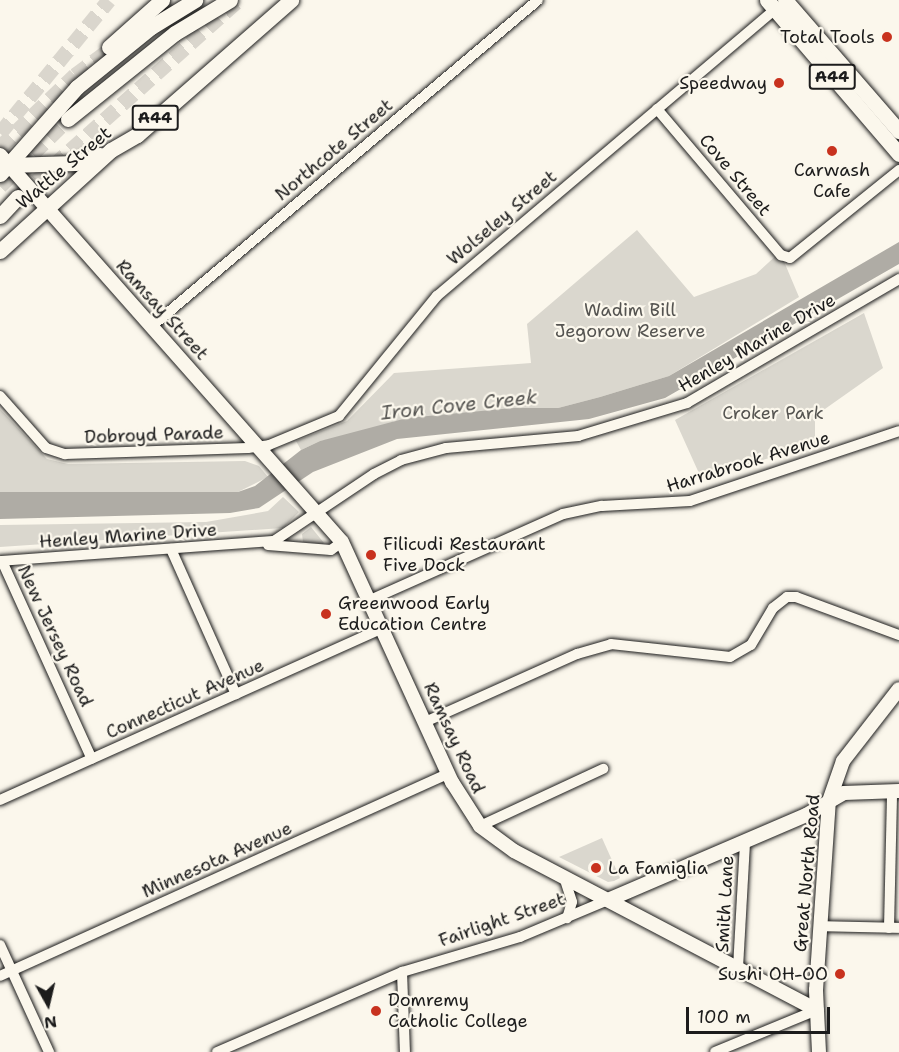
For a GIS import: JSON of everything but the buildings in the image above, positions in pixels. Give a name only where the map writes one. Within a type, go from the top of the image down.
[{"type":"highway","points":[[77,87],[97,59],[162,0]]},
{"type":"highway","points":[[3,165],[77,87],[133,40],[195,0]]},
{"type":"highway","points":[[68,119],[175,33],[230,0]]},
{"type":"highway","name":"Wattle Street","points":[[0,251],[111,150],[137,135],[291,0]]},
{"type":"highway","name":"A44","points":[[775,3],[899,130]]},
{"type":"highway","name":"A44","points":[[775,3],[899,154]]},
{"type":"highway","points":[[3,165],[75,163],[111,150]]},
{"type":"highway","points":[[0,216],[18,197]]},
{"type":"main road","name":"Ramsay Street","points":[[3,165],[46,207],[296,489]]},
{"type":"main road","name":"Ramsay Road","points":[[296,489],[342,542],[448,774],[480,826],[514,851],[817,1010]]},
{"type":"main road","name":"Great North Road","points":[[819,1052],[817,1010],[819,926],[829,801],[843,761],[899,689]]},
{"type":"main road","name":"Fairlight Street","points":[[608,900],[745,841],[849,792],[896,791]]},
{"type":"main road","name":"Great North Road","points":[[810,1052],[817,1010]]},
{"type":"street","name":"Northcote Street","points":[[152,326],[538,0]]},
{"type":"street","name":"Wolseley Street","points":[[257,446],[344,413],[437,296],[657,109],[775,3]]},
{"type":"street","name":"Cove Street","points":[[657,109],[781,255],[790,258],[899,170]]},
{"type":"street","name":"Henley Marine Drive","points":[[259,544],[283,537],[374,474],[420,454],[446,448],[578,436],[687,403],[899,279]]},
{"type":"street","name":"Dobroyd Parade","points":[[0,396],[52,452],[257,446]]},
{"type":"street","name":"Harrabrook Avenue","points":[[370,600],[563,514],[602,506],[690,501],[899,431]]},
{"type":"street","name":"Henley Marine Drive","points":[[1,561],[259,544],[331,550],[342,542]]},
{"type":"street","points":[[171,549],[236,694]]},
{"type":"street","name":"New Jersey Road","points":[[1,561],[92,759]]},
{"type":"street","points":[[425,722],[577,654],[611,644],[715,657],[742,652],[752,645],[773,608],[787,597],[796,597],[899,635]]},
{"type":"street","name":"Connecticut Avenue","points":[[0,800],[383,628]]},
{"type":"street","points":[[480,826],[603,769]]},
{"type":"street","name":"Minnesota Avenue","points":[[0,976],[448,774]]},
{"type":"street","points":[[819,926],[894,928],[896,791]]},
{"type":"street","name":"Smith Lane","points":[[738,968],[745,841]]},
{"type":"street","points":[[564,877],[572,902],[567,918]]},
{"type":"street","name":"Fairlight Street","points":[[217,1052],[402,972],[520,937],[608,900]]},
{"type":"street","points":[[0,945],[49,1052]]},
{"type":"street","points":[[402,972],[405,1052]]},
{"type":"street","points":[[715,1052],[817,1010]]},
{"type":"green space","name":"Wadim Bill Jegorow Reserve","points":[[637,230],[694,297],[756,274],[780,252],[799,297],[669,376],[558,408],[514,408],[320,441],[301,450],[296,441],[347,421],[394,373],[531,363],[527,324]]},
{"type":"green space","name":"Croker Park","points":[[864,313],[883,368],[815,416],[815,443],[702,480],[675,420]]},
{"type":"green space","points":[[0,409],[47,459],[68,464],[245,461],[259,466],[268,477],[238,492],[0,492]]},
{"type":"green space","points":[[283,497],[299,512],[283,528],[0,547],[0,525],[206,522],[268,511]]},
{"type":"green space","points":[[311,527],[323,544],[303,542],[302,534]]},
{"type":"green space","points":[[602,838],[620,878],[614,881],[608,882],[559,857]]},
{"type":"shaded area","name":"Iron Cove Creek","points":[[899,242],[899,264],[665,398],[589,419],[397,439],[313,472],[259,508],[230,513],[0,519],[0,492],[238,492],[255,486],[301,450],[320,441],[407,418],[514,408],[558,408],[669,376]]},
{"type":"tunnel","points":[[0,133],[109,0]]},
{"type":"tunnel","points":[[141,26],[178,0]]},
{"type":"tunnel","points":[[19,196],[238,0]]},
{"type":"tunnel","points":[[0,147],[75,75],[120,42]]},
{"type":"tunnel","points":[[0,186],[68,119]]},
{"type":"place","name":"Total Tools","points":[[887,37]]},
{"type":"place","name":"Speedway","points":[[779,83]]},
{"type":"place","name":"Carwash Cafe","points":[[832,151]]},
{"type":"place","name":"Filicudi Restaurant Five Dock","points":[[371,555]]},
{"type":"place","name":"Greenwood Early Education Centre","points":[[326,614]]},
{"type":"place","name":"La Famiglia","points":[[596,868]]},
{"type":"place","name":"Sushi OH-OO","points":[[840,974]]},
{"type":"place","name":"Domremy Catholic College","points":[[376,1011]]}]
